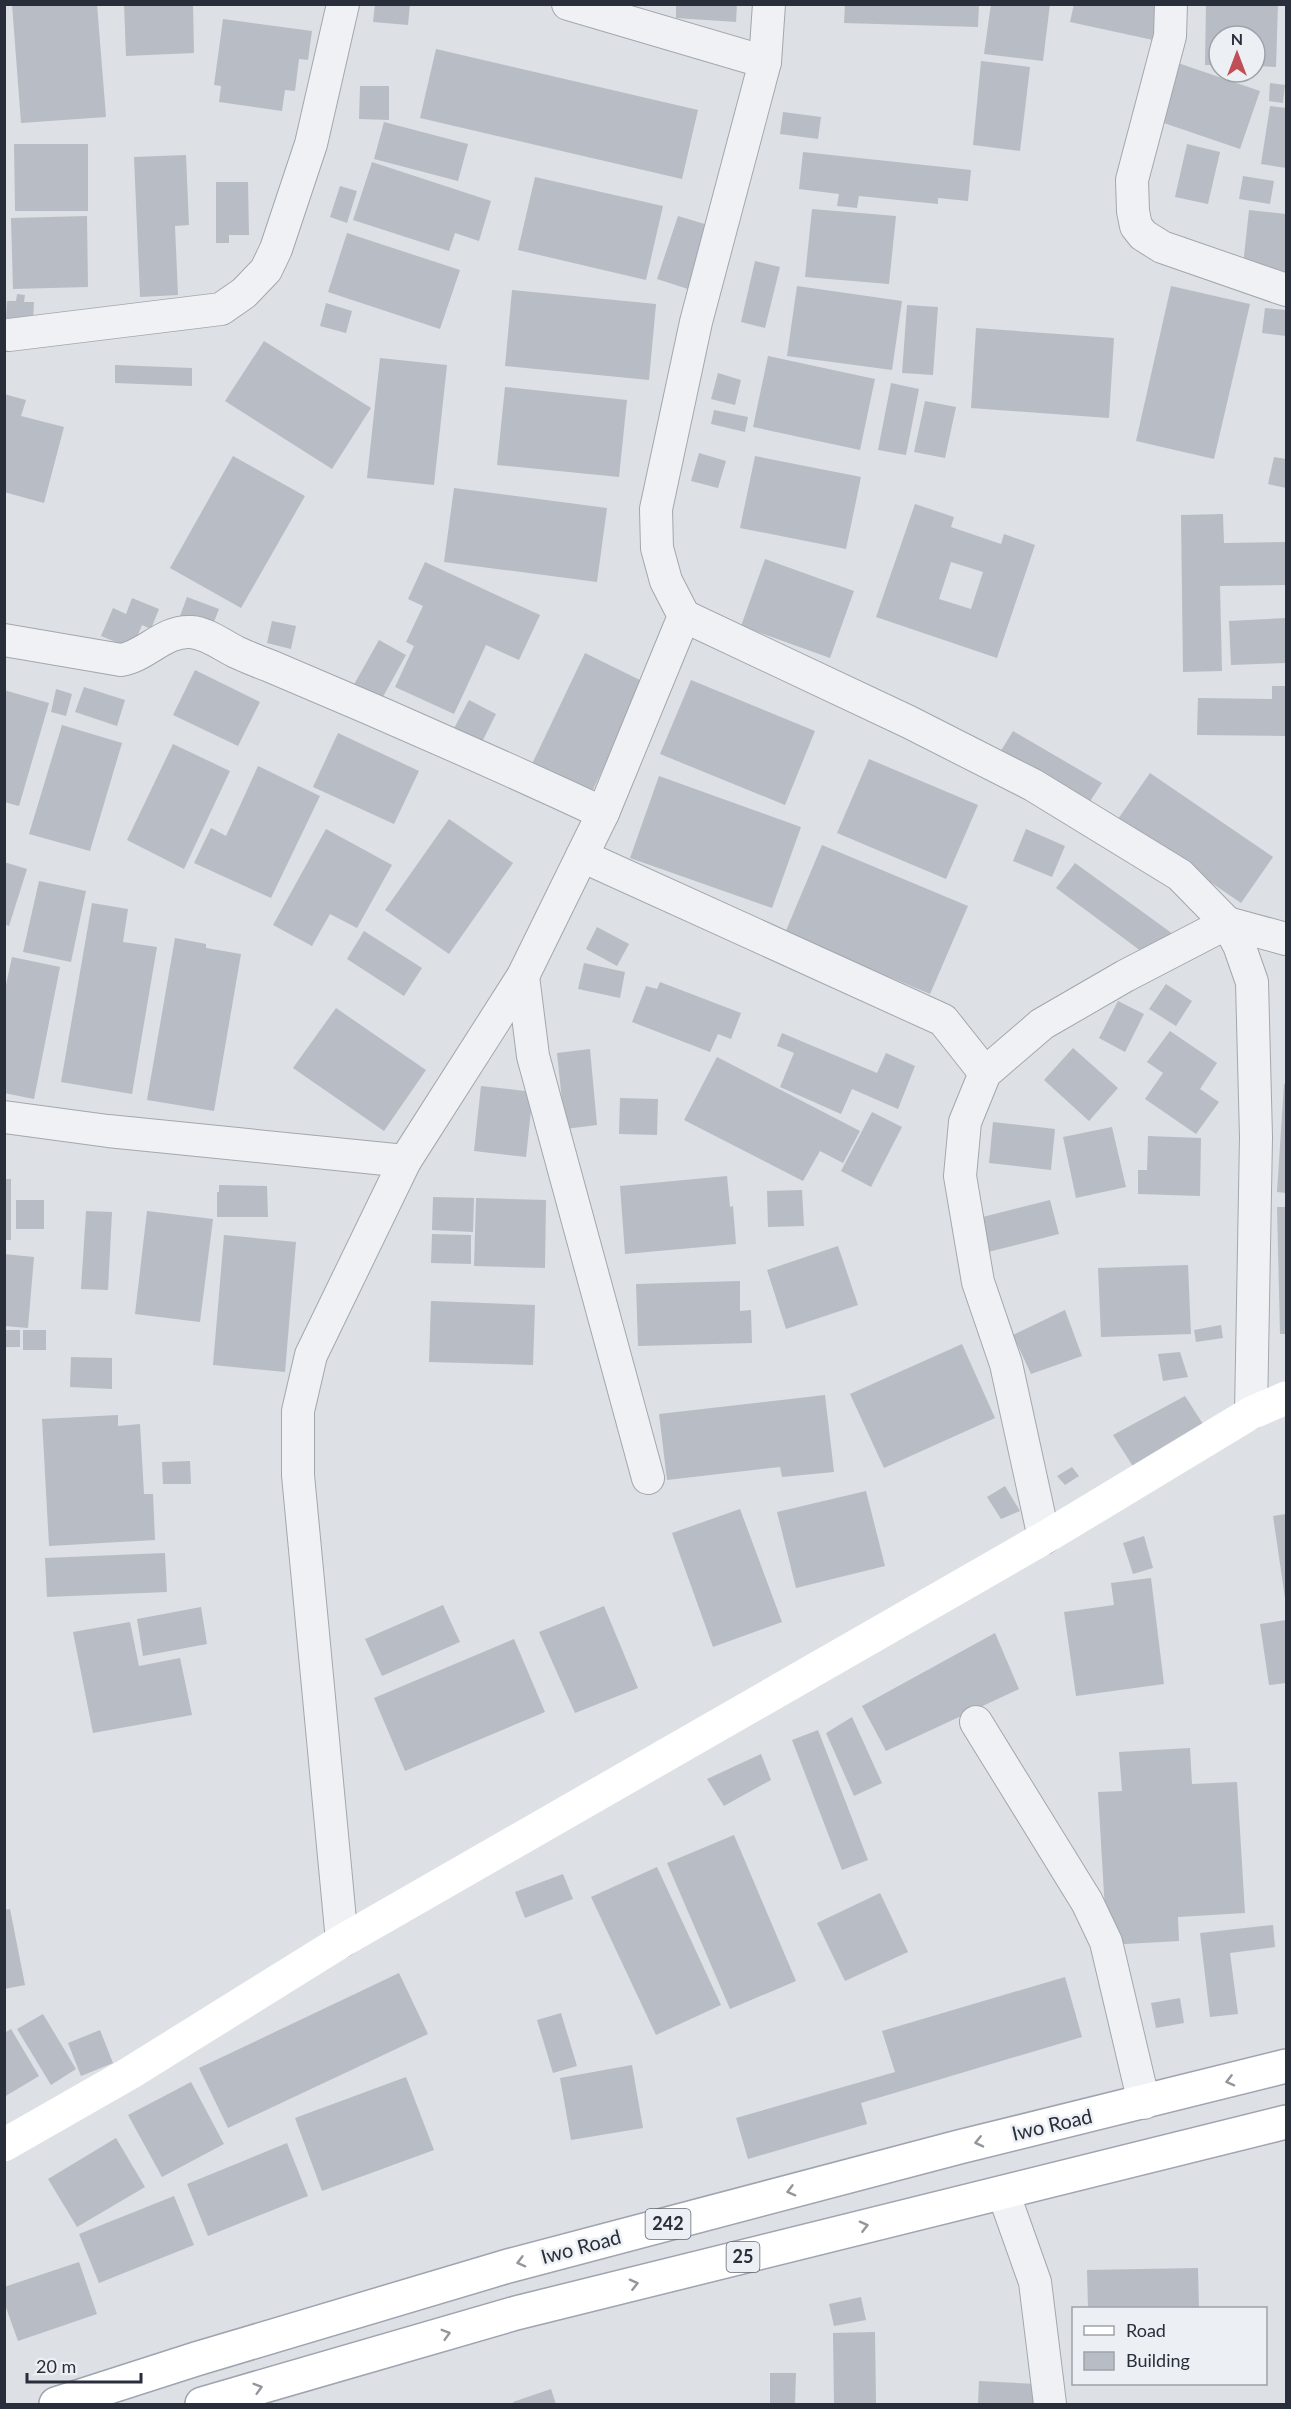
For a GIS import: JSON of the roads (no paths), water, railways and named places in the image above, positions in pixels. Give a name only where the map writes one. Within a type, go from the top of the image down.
[{"type":"main road","points":[[4,2145],[130,2073],[342,1941],[1044,1538],[1251,1413],[1287,1398]]},
{"type":"main road","name":"Iwo Road","points":[[56,2404],[196,2359],[508,2266],[959,2147],[1287,2066]]},
{"type":"main road","name":"25","points":[[202,2404],[516,2313],[1287,2122]]},
{"type":"street","points":[[9,335],[220,309],[244,293],[266,270],[276,249],[311,144],[343,4]]},
{"type":"street","points":[[568,4],[765,62]]},
{"type":"street","points":[[769,4],[765,62],[696,322],[656,509],[657,548],[666,580],[684,616],[909,722],[1033,785],[1180,875],[1227,923],[1239,945],[1252,982],[1256,1137],[1251,1413]]},
{"type":"street","points":[[1171,4],[1170,36],[1132,180],[1132,211],[1136,226],[1143,235],[1162,247],[1287,290]]},
{"type":"street","points":[[342,1941],[298,1475],[298,1411],[311,1355],[405,1161],[523,976],[603,813],[684,616]]},
{"type":"street","points":[[4,640],[121,660],[131,658],[171,634],[199,633],[237,653],[400,723],[458,745],[603,813]]},
{"type":"street","points":[[582,856],[943,1020],[985,1073]]},
{"type":"street","points":[[1044,1538],[1006,1364],[978,1282],[960,1176],[965,1122],[985,1073],[1042,1024],[1125,976],[1227,923],[1287,939]]},
{"type":"street","points":[[523,976],[533,1056],[648,1479]]},
{"type":"street","points":[[4,1117],[108,1131],[405,1161]]},
{"type":"street","points":[[976,1722],[1087,1902],[1106,1942],[1144,2103]]},
{"type":"street","points":[[1003,2192],[1035,2282],[1050,2404]]}]
